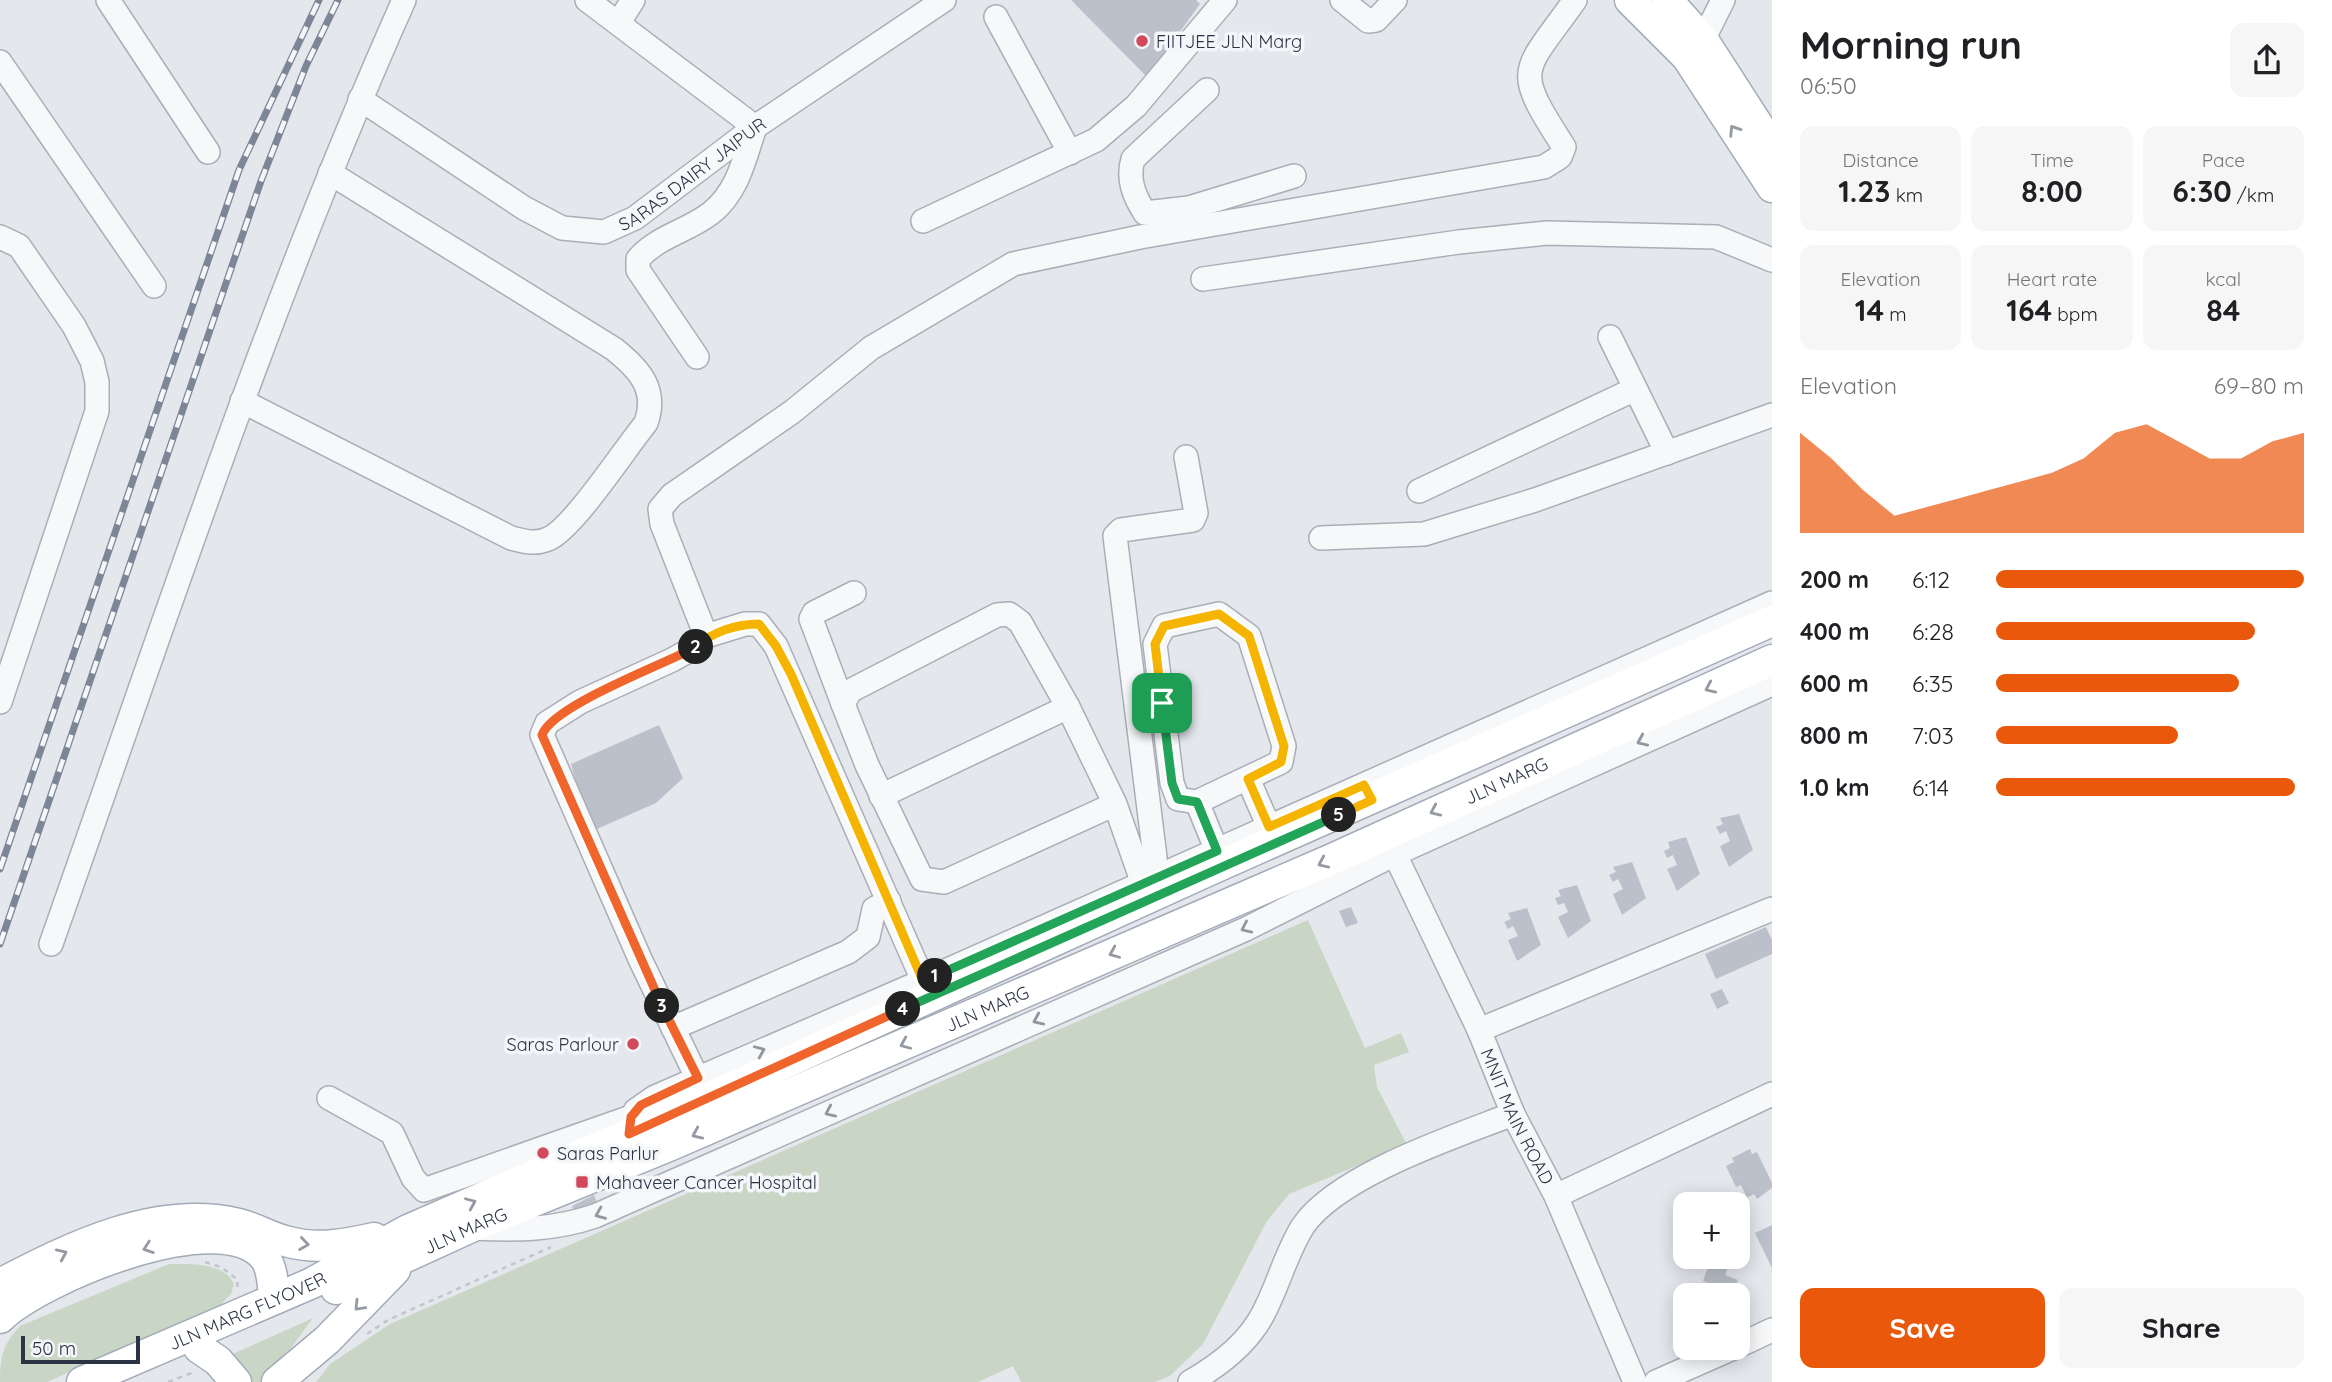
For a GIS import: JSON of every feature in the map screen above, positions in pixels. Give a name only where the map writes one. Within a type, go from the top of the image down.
[{"type":"main road","points":[[1630,0],[1683,23],[1772,147]]},
{"type":"main road","points":[[1683,23],[1772,187]]},
{"type":"main road","name":"JLN MARG","points":[[180,1365],[702,1088],[1150,888],[1368,793],[1577,707],[1772,621]]},
{"type":"main road","points":[[1577,707],[1643,660]]},
{"type":"main road","name":"JLN MARG","points":[[408,1244],[471,1227],[671,1145],[1317,865],[1390,843],[1761,677]]},
{"type":"main road","points":[[0,1284],[93,1240],[148,1223],[198,1220],[239,1224],[285,1242],[330,1248],[408,1244]]},
{"type":"main road","points":[[0,1318],[13,1305],[68,1277],[177,1239],[230,1240],[258,1251],[270,1268],[274,1299]]},
{"type":"main road","points":[[276,1382],[327,1340],[408,1244]]},
{"type":"main road","name":"JLN MARG FLYOVER","points":[[125,1382],[180,1365],[274,1299],[408,1244]]},
{"type":"main road","points":[[180,1365],[219,1361],[236,1382]]},
{"type":"main road","name":"JLN MARG FLYOVER","points":[[82,1382],[180,1365]]},
{"type":"street","points":[[51,944],[242,401],[359,99],[404,0]]},
{"type":"street","points":[[587,0],[755,127],[737,180],[722,202],[710,213],[650,246],[638,259],[638,270],[697,357]]},
{"type":"street","points":[[619,22],[633,0]]},
{"type":"street","name":"SARAS DAIRY JAIPUR","points":[[359,99],[524,208],[562,228],[604,232],[635,218],[755,127],[944,0]]},
{"type":"street","points":[[923,221],[1096,140],[1136,106],[1225,0]]},
{"type":"street","points":[[1342,0],[1368,21],[1376,20],[1395,0]]},
{"type":"street","points":[[706,636],[662,524],[660,509],[672,495],[792,412],[871,348],[1013,264],[1240,220],[1544,167],[1560,157],[1564,147],[1528,87],[1528,66],[1576,0]]},
{"type":"street","points":[[1683,23],[1723,0]]},
{"type":"street","points":[[110,1],[208,152]]},
{"type":"street","points":[[996,17],[1070,153]]},
{"type":"street","points":[[0,61],[154,286]]},
{"type":"street","points":[[1207,90],[1133,159],[1130,174],[1134,197],[1145,213],[1158,213],[1235,194],[1294,176]]},
{"type":"street","points":[[242,401],[511,538],[531,543],[550,539],[567,524],[646,423],[651,396],[644,379],[633,364],[614,349],[330,173]]},
{"type":"street","points":[[1235,194],[1240,220]]},
{"type":"street","points":[[1203,279],[1459,242],[1547,233],[1716,237],[1772,260]]},
{"type":"street","points":[[0,237],[19,246],[74,326],[92,360],[97,382],[97,411],[0,702]]},
{"type":"street","points":[[1610,337],[1667,453]]},
{"type":"street","points":[[1419,491],[1635,389]]},
{"type":"street","points":[[1321,538],[1424,534],[1535,500],[1772,415]]},
{"type":"street","points":[[1150,888],[1153,845],[1115,536],[1121,530],[1193,520],[1196,513],[1186,457]]},
{"type":"street","points":[[854,593],[814,613],[811,619],[881,796],[922,879],[944,882],[1115,804]]},
{"type":"street","points":[[1150,888],[1217,851],[1269,827],[1368,793],[1643,660],[1772,603]]},
{"type":"street","points":[[843,704],[850,691],[997,615],[1009,614],[1020,622],[1068,707],[1115,804],[1150,888]]},
{"type":"street","points":[[1219,614],[1249,636],[1284,746],[1281,762],[1248,779],[1197,802],[1178,799],[1172,783],[1155,644],[1164,626],[1219,614]]},
{"type":"street","points":[[702,1088],[585,829],[550,760],[542,735],[547,723],[580,702],[672,660],[697,646],[706,636],[745,624],[759,624],[769,635],[791,674],[927,989]]},
{"type":"street","points":[[881,796],[1068,707]]},
{"type":"street","points":[[1248,779],[1269,827]]},
{"type":"street","points":[[1197,802],[1217,851]]},
{"type":"street","name":"MNIT MAIN ROAD","points":[[1390,843],[1479,1030],[1513,1114],[1556,1196],[1635,1382]]},
{"type":"street","points":[[673,1028],[848,952],[868,937],[874,909],[889,901]]},
{"type":"street","points":[[1479,1030],[1772,909]]},
{"type":"street","points":[[1556,1196],[1772,1094]]},
{"type":"street","points":[[329,1098],[392,1133],[413,1178],[424,1190],[630,1126]]},
{"type":"street","points":[[1190,1382],[1220,1365],[1262,1316],[1304,1226],[1321,1207],[1389,1163],[1513,1114]]},
{"type":"street","points":[[1750,1340],[1772,1330]]},
{"type":"street","points":[[1656,1382],[1706,1360]]},
{"type":"path","points":[[195,1260],[221,1267],[237,1279],[239,1290],[232,1300]]},
{"type":"green space","points":[[1308,920],[1365,1048],[1401,1033],[1409,1052],[1374,1065],[1377,1087],[1407,1145],[1289,1194],[1267,1221],[1203,1344],[1170,1376],[1155,1382],[1021,1382],[1013,1366],[978,1382],[316,1382],[330,1364],[390,1324]]},
{"type":"green space","points":[[169,1264],[215,1268],[229,1277],[234,1284],[231,1294],[218,1307],[47,1382],[0,1382],[4,1351],[20,1326]]},
{"type":"green space","points":[[313,1318],[266,1382],[252,1382],[244,1370],[226,1357]]},
{"type":"building","name":"FIITJEE JLN Marg","points":[[1071,0],[1196,0],[1200,4],[1147,77]]},
{"type":"building","points":[[659,725],[683,778],[656,803],[590,832],[571,764]]},
{"type":"building","points":[[1739,814],[1753,850],[1729,867],[1720,846],[1730,841],[1726,831],[1720,834],[1716,827],[1723,824],[1720,818]]},
{"type":"building","points":[[1686,837],[1700,874],[1677,891],[1667,869],[1677,865],[1673,855],[1667,858],[1664,851],[1670,848],[1668,842]]},
{"type":"building","points":[[1632,862],[1646,898],[1622,915],[1613,894],[1623,889],[1618,879],[1613,882],[1609,875],[1616,872],[1613,867]]},
{"type":"building","points":[[1577,885],[1591,921],[1568,938],[1558,917],[1568,912],[1564,903],[1558,905],[1555,898],[1561,896],[1558,890]]},
{"type":"building","points":[[1351,907],[1358,923],[1346,927],[1339,911]]},
{"type":"building","points":[[1527,908],[1541,945],[1517,961],[1508,940],[1518,936],[1513,926],[1508,929],[1504,922],[1511,919],[1508,913]]},
{"type":"building","points":[[1766,927],[1772,940],[1772,954],[1716,979],[1705,954]]},
{"type":"building","points":[[1722,989],[1729,1003],[1717,1009],[1710,994]]},
{"type":"building","points":[[1750,1149],[1752,1154],[1757,1152],[1772,1188],[1757,1199],[1754,1194],[1750,1196],[1750,1192],[1744,1192],[1741,1185],[1736,1187],[1726,1166],[1734,1162],[1732,1158]]},
{"type":"building","points":[[594,1195],[597,1203],[575,1213],[572,1206]]},
{"type":"building","points":[[1772,1225],[1772,1268],[1755,1233]]},
{"type":"building","points":[[1707,1269],[1727,1269],[1725,1275],[1738,1280],[1737,1283],[1703,1281]]},
{"type":"railway","points":[[0,869],[239,170],[319,0]]},
{"type":"railway","points":[[0,944],[261,181],[306,66],[338,0]]},
{"type":"place","name":"FIITJEE JLN Marg","points":[[1142,41]]},
{"type":"place","name":"Saras Parlour","points":[[633,1044]]},
{"type":"place","name":"Saras Parlur","points":[[543,1153]]},
{"type":"place","name":"Mahaveer Cancer Hospital","points":[[582,1182]]},
{"type":"route","points":[[1219,614],[1249,636],[1284,746],[1281,762],[1248,779],[1269,827],[1364,785],[1372,800],[1214,868],[629,1134],[631,1117],[641,1105],[698,1078],[640,959],[585,829],[550,760],[542,735],[547,723],[580,702],[672,660],[697,646],[706,636],[745,624],[759,624],[769,635],[791,674],[923,981],[1217,851],[1197,802],[1178,799],[1172,783],[1162,703],[1155,644],[1164,626],[1219,614]]}]
